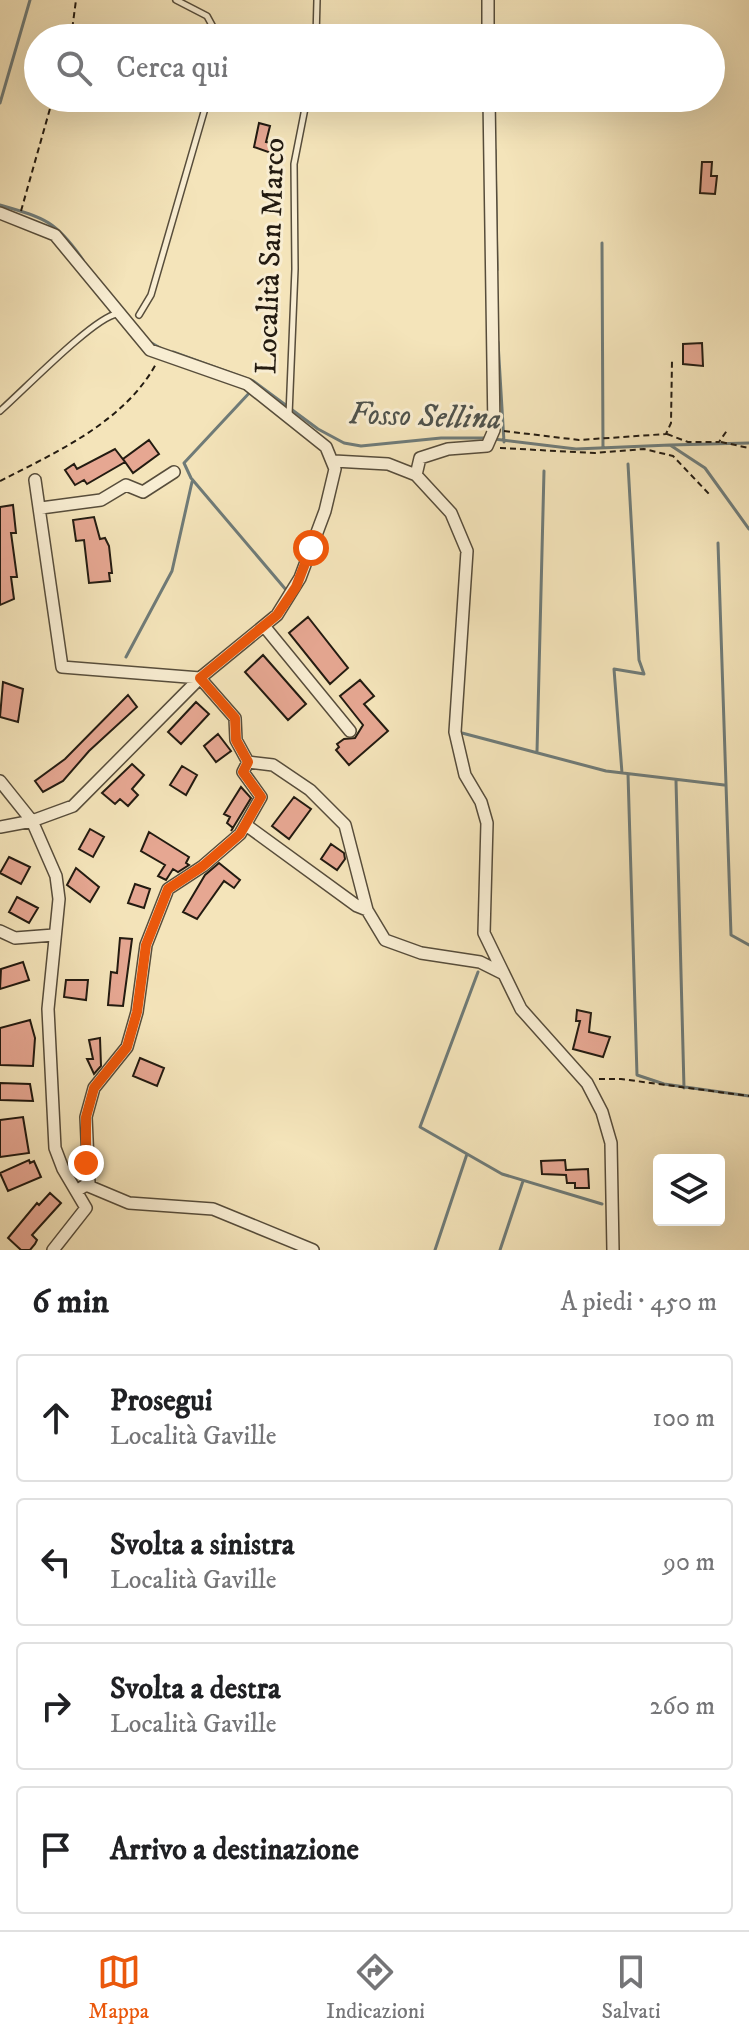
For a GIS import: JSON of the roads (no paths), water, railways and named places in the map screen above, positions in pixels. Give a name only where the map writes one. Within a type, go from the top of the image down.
[{"type":"street","points":[[488,0],[488,24]]},
{"type":"street","points":[[416,475],[420,458],[434,451],[487,446],[494,430],[489,112]]},
{"type":"street","points":[[0,213],[55,235],[150,350],[247,384],[326,447],[334,461],[325,511],[300,578],[285,606],[200,678],[85,796],[66,810],[0,827]]},
{"type":"street","points":[[334,461],[388,464],[416,475],[451,513],[467,551],[455,732],[465,775],[481,802],[487,823],[484,933],[521,1009],[587,1083],[602,1112],[611,1143],[613,1250]]},
{"type":"street","points":[[41,508],[101,500],[126,485],[143,492],[174,472]]},
{"type":"street","points":[[35,480],[62,667],[200,678],[235,718],[236,740],[248,762]]},
{"type":"street","points":[[264,626],[350,731]]},
{"type":"street","points":[[248,762],[273,765],[310,790],[345,825],[367,910],[385,940],[421,953],[480,962],[502,974]]},
{"type":"street","points":[[82,1188],[89,1183],[86,1117],[94,1088],[127,1047],[137,1012],[146,945],[168,889],[203,866],[246,825],[261,797],[243,772],[248,762]]},
{"type":"street","points":[[0,781],[32,821],[56,876],[59,899],[48,1009],[55,1148],[63,1169],[82,1188],[129,1203],[213,1209],[313,1250]]},
{"type":"street","points":[[246,825],[357,906],[367,910]]},
{"type":"street","points":[[0,931],[15,938]]},
{"type":"street","points":[[0,943],[15,938],[54,935]]},
{"type":"street","points":[[53,1250],[83,1215],[86,1208],[82,1188]]},
{"type":"lane","points":[[176,0],[207,16],[211,24]]},
{"type":"lane","points":[[316,24],[317,0]]},
{"type":"lane","points":[[139,315],[151,295],[204,112]]},
{"type":"lane","name":"Località San Marco","points":[[289,418],[295,269],[294,164],[304,112]]},
{"type":"lane","points":[[0,411],[103,319],[118,314]]},
{"type":"waterway","points":[[0,103],[30,0]]},
{"type":"waterway","points":[[495,150],[497,270]]},
{"type":"waterway","name":"Fosso Sellina","points":[[0,205],[48,223],[65,237],[83,260]]},
{"type":"waterway","points":[[602,243],[603,447]]},
{"type":"waterway","name":"Fosso Sellina","points":[[148,341],[162,349]]},
{"type":"waterway","points":[[498,342],[504,442]]},
{"type":"waterway","name":"Fosso Sellina","points":[[173,352],[253,381],[318,429],[344,443],[361,446],[441,438],[486,438],[576,449],[670,445],[705,468],[749,529]]},
{"type":"waterway","points":[[252,390],[184,463],[191,478],[287,591]]},
{"type":"waterway","points":[[670,445],[749,443]]},
{"type":"waterway","points":[[622,773],[614,669],[644,674],[639,660],[628,464]]},
{"type":"waterway","points":[[537,752],[544,471]]},
{"type":"waterway","points":[[126,657],[172,571],[192,482]]},
{"type":"waterway","points":[[718,543],[731,935],[749,945]]},
{"type":"waterway","points":[[462,733],[606,771],[724,785]]},
{"type":"waterway","points":[[628,774],[637,1075],[664,1084],[749,1096]]},
{"type":"waterway","points":[[676,781],[684,1088]]},
{"type":"waterway","points":[[478,972],[420,1127],[502,1174],[602,1204]]},
{"type":"waterway","points":[[435,1250],[467,1154]]},
{"type":"waterway","points":[[500,1250],[523,1181]]}]
